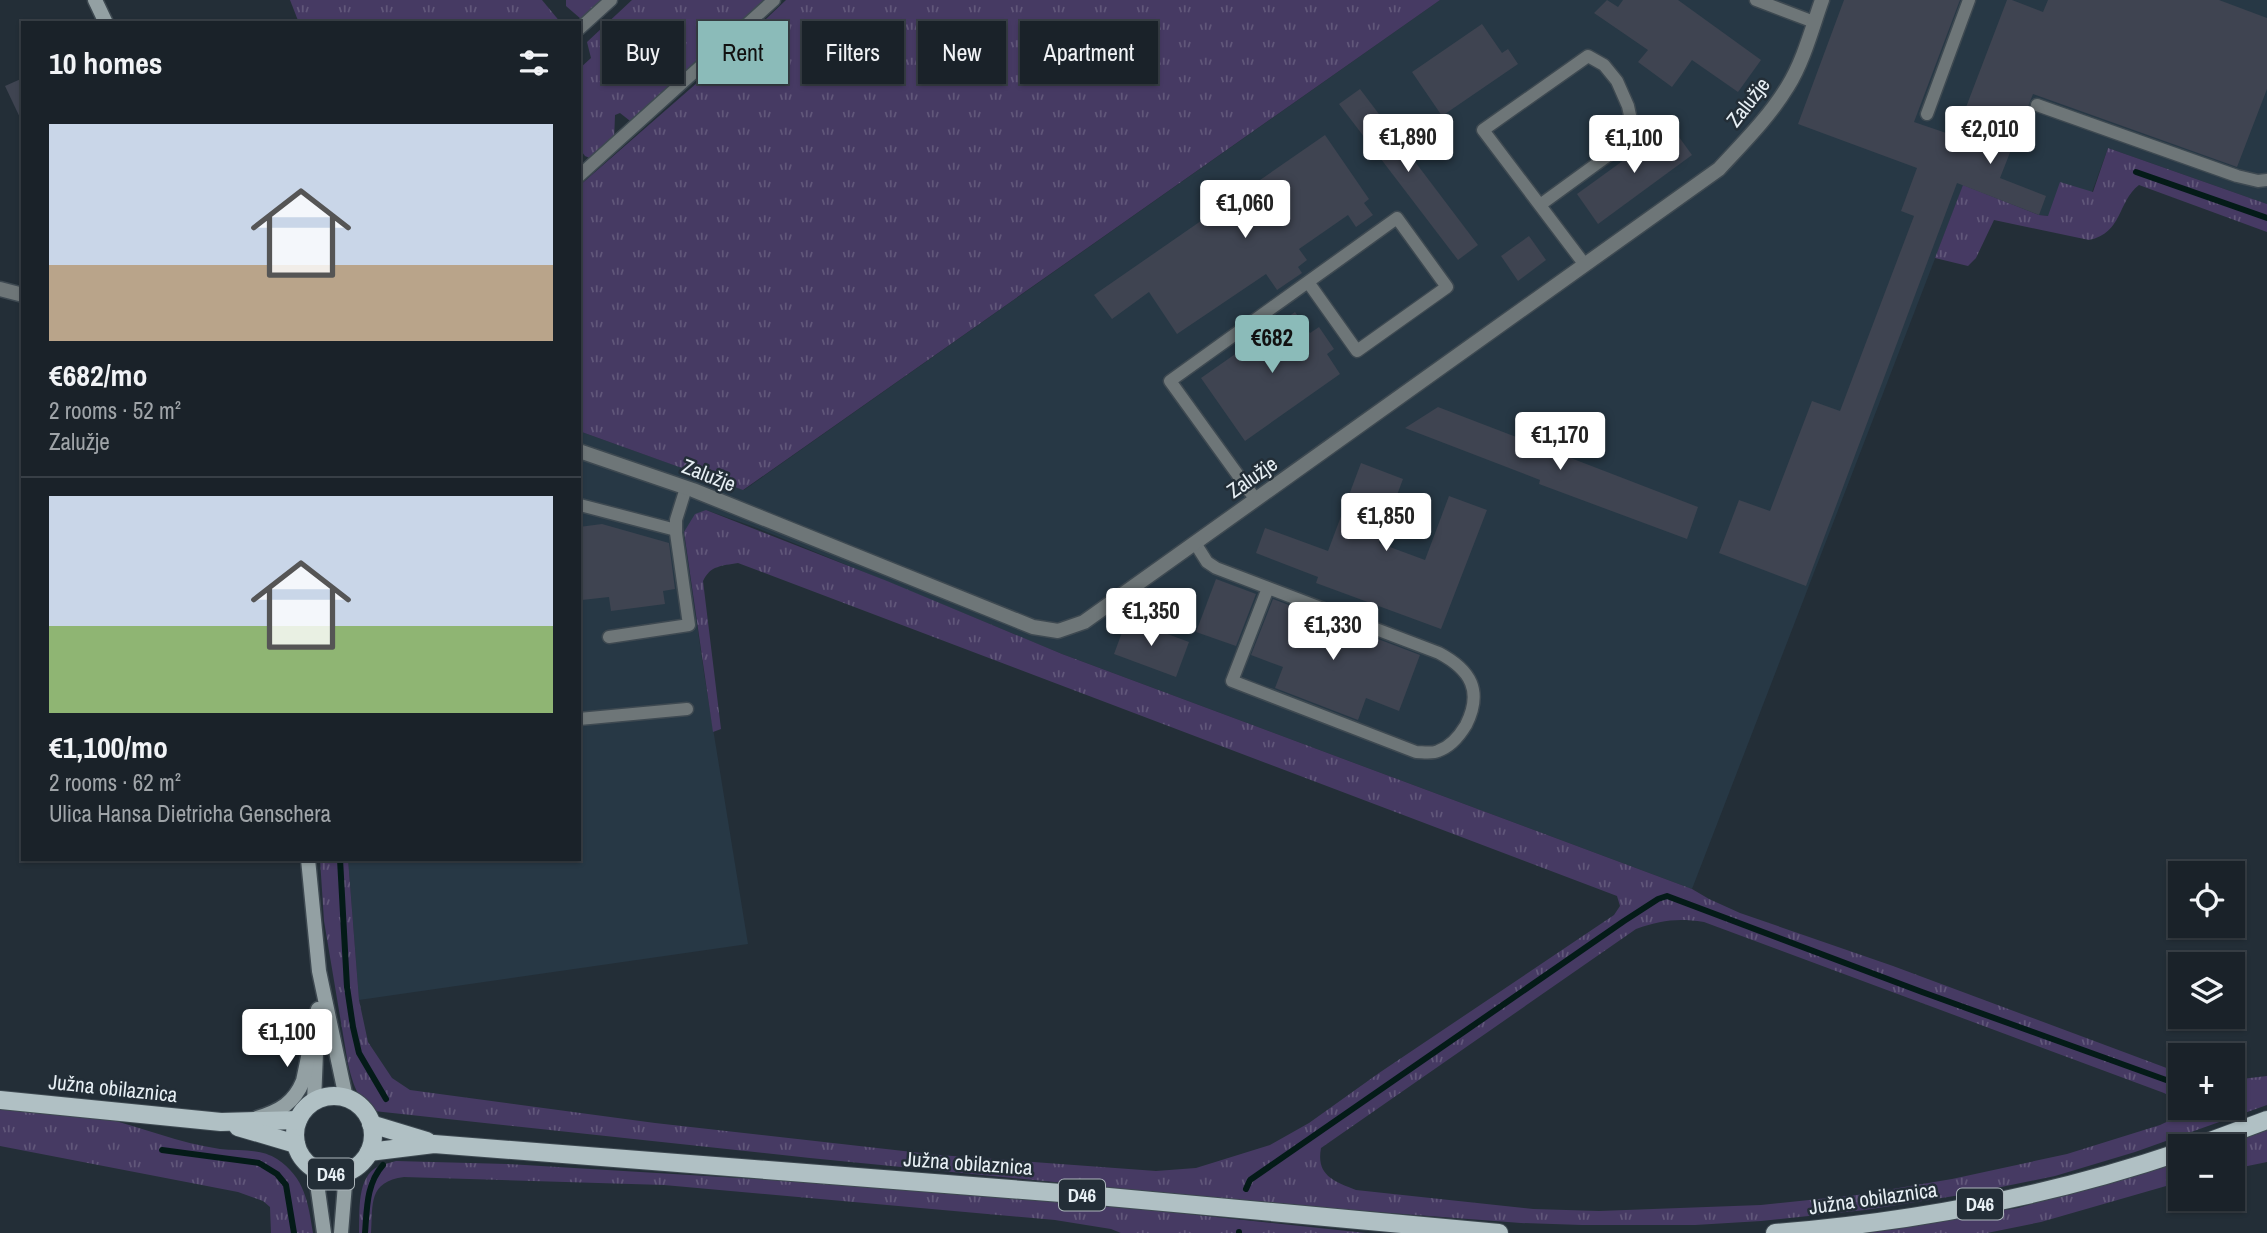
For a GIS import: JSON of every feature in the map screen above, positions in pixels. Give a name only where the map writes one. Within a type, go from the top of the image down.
[{"type":"main road","points":[[95,0],[105,21]]},
{"type":"main road","points":[[308,861],[319,971],[346,1098]]},
{"type":"main road","points":[[314,1102],[319,971]]},
{"type":"main road","points":[[245,1122],[283,1108],[299,1091],[318,1009]]},
{"type":"main road","points":[[298,1120],[314,1102],[329,1097],[346,1098],[362,1108],[371,1124]]},
{"type":"main road","name":"Južna obilaznica","points":[[0,1100],[221,1122],[298,1120]]},
{"type":"main road","name":"D46","points":[[298,1120],[296,1144],[303,1158],[315,1169],[331,1174],[346,1172],[358,1166],[369,1152],[373,1133],[371,1124]]},
{"type":"main road","points":[[2229,1134],[2267,1120]]},
{"type":"main road","name":"Južna obilaznica","points":[[221,1122],[296,1144]]},
{"type":"main road","name":"Južna obilaznica","points":[[371,1124],[434,1143],[1087,1195],[1499,1233]]},
{"type":"main road","name":"Južna obilaznica","points":[[369,1152],[434,1143]]},
{"type":"main road","name":"Južna obilaznica","points":[[1775,1233],[1864,1224],[2014,1198],[2168,1156]]},
{"type":"main road","points":[[315,1169],[324,1233]]},
{"type":"main road","points":[[341,1233],[346,1172]]},
{"type":"street","name":"Zalužje","points":[[581,452],[686,488],[1033,627],[1058,631],[1084,622],[1720,169],[1764,120],[1789,84],[1822,0]]},
{"type":"street","points":[[0,289],[21,294]]},
{"type":"lane","points":[[581,27],[611,0]]},
{"type":"lane","points":[[581,174],[774,0]]},
{"type":"lane","points":[[1756,0],[1814,22]]},
{"type":"lane","points":[[1927,114],[1969,0]]},
{"type":"lane","points":[[1540,205],[1628,141],[1631,120],[1617,81],[1604,65],[1588,56],[1483,130],[1585,265]]},
{"type":"lane","points":[[2038,105],[2237,176],[2258,181],[2267,180]]},
{"type":"lane","points":[[1256,500],[1170,381],[1397,218],[1447,287],[1357,351],[1308,282]]},
{"type":"lane","points":[[609,637],[689,625],[676,530],[676,520],[686,488]]},
{"type":"lane","points":[[581,505],[676,530]]},
{"type":"lane","points":[[1195,543],[1207,562],[1216,568],[1439,653],[1452,660],[1466,674],[1473,689],[1474,708],[1460,735],[1437,752],[1416,752],[1232,681],[1268,588]]},
{"type":"lane","points":[[581,719],[687,709]]},
{"type":"shaded area","points":[[1440,0],[2267,0],[2267,204],[2108,148],[2092,192],[2048,216],[1963,186],[1692,889],[1062,654],[757,528],[706,510],[684,533],[748,944],[359,1000],[348,861],[581,861],[581,432],[744,490]]},
{"type":"green space","points":[[290,0],[542,0],[559,21],[298,21]]},
{"type":"green space","points":[[566,0],[603,0],[581,19],[566,6]]},
{"type":"green space","points":[[632,0],[770,0],[747,21],[698,21],[698,66],[684,78],[684,21],[610,21]]},
{"type":"green space","points":[[786,0],[1440,0],[743,490],[581,432],[581,184],[698,82],[788,84],[788,21],[764,21]]},
{"type":"green space","points":[[602,28],[602,84],[678,84],[634,124],[620,113],[615,115],[614,141],[594,160],[581,151],[581,67],[591,58],[587,42]]},
{"type":"green space","points":[[2108,148],[2267,204],[2267,232],[2139,185],[2108,231],[2089,240],[1994,220],[1976,258],[1968,266],[1935,258],[1963,185],[2039,215],[2048,216],[2060,182],[2093,192]]},
{"type":"green space","points":[[706,510],[1062,654],[1692,889],[1740,913],[1893,966],[2168,1069],[2168,1095],[1704,922],[1670,921],[1636,929],[1321,1148],[1321,1165],[1328,1176],[1356,1190],[1533,1209],[1599,1211],[1761,1205],[1857,1195],[1952,1179],[2067,1154],[2171,1120],[2225,1120],[2186,1134],[2168,1134],[2168,1140],[2055,1176],[1967,1194],[1865,1210],[1761,1221],[1695,1225],[1582,1225],[1298,1206],[810,1158],[374,1111],[356,1090],[348,1064],[324,921],[320,861],[348,861],[359,1000],[368,1042],[392,1078],[410,1090],[655,1123],[939,1155],[1156,1171],[1196,1168],[1270,1145],[1309,1123],[1614,915],[1620,906],[1617,896],[738,563],[713,569],[703,581],[721,729],[713,732],[684,532],[695,514]]},
{"type":"green space","points":[[2267,1076],[2267,1105],[2245,1113],[2245,1079]]},
{"type":"green space","points":[[0,1107],[101,1117],[205,1146],[271,1155],[294,1174],[304,1191],[313,1233],[271,1233],[270,1207],[263,1201],[238,1192],[0,1146]]},
{"type":"green space","points":[[2267,1129],[2267,1162],[2245,1167],[2245,1137]]},
{"type":"green space","points":[[396,1161],[507,1164],[872,1186],[1159,1211],[1366,1233],[1121,1233],[1055,1220],[664,1185],[404,1177],[392,1180],[378,1189],[373,1203],[371,1233],[359,1233],[361,1196],[366,1178],[379,1166]]},
{"type":"green space","points":[[2168,1164],[2168,1185],[2041,1222],[1987,1233],[1854,1233],[2018,1208]]},
{"type":"building","points":[[1607,0],[1618,7],[1623,0],[1678,0],[1761,60],[1738,92],[1692,60],[1672,87],[1638,62],[1648,50],[1594,13]]},
{"type":"building","points":[[1844,0],[1960,0],[1914,122],[1955,136],[2007,0],[2043,12],[2048,0],[2219,0],[2267,18],[2267,89],[2237,167],[2033,94],[2000,178],[2046,196],[2039,215],[1957,183],[1806,586],[1719,553],[1739,500],[1770,511],[1812,401],[1840,411],[1914,216],[1901,211],[1917,168],[1798,124]]},
{"type":"building","points":[[1482,24],[1502,53],[1508,49],[1518,64],[1442,116],[1412,72]]},
{"type":"building","points":[[21,79],[21,120],[5,86]]},
{"type":"building","points":[[1360,89],[1478,245],[1458,260],[1339,104]]},
{"type":"building","points":[[1671,126],[1692,155],[1598,224],[1577,194]]},
{"type":"building","points":[[1325,135],[1369,199],[1364,203],[1373,215],[1356,227],[1348,215],[1299,249],[1307,260],[1298,267],[1302,273],[1277,290],[1266,274],[1177,334],[1149,292],[1112,319],[1094,295]]},
{"type":"building","points":[[1529,236],[1546,260],[1518,281],[1501,256]]},
{"type":"building","points":[[1295,312],[1310,333],[1319,327],[1334,349],[1327,354],[1340,374],[1245,441],[1201,378]]},
{"type":"building","points":[[1438,407],[1698,507],[1687,539],[1539,484],[1540,480],[1405,428]]},
{"type":"building","points":[[1361,463],[1403,479],[1379,543],[1425,560],[1449,496],[1487,510],[1441,629],[1316,583],[1318,577],[1256,553],[1265,528],[1328,551]]},
{"type":"building","points":[[602,524],[669,543],[675,589],[663,591],[665,604],[611,611],[609,597],[582,600],[581,527]]},
{"type":"building","points":[[1216,579],[1256,594],[1236,646],[1196,632]]},
{"type":"building","points":[[1273,599],[1420,655],[1399,711],[1366,698],[1358,720],[1275,688],[1283,667],[1251,655]]},
{"type":"building","points":[[1127,619],[1189,642],[1176,677],[1114,654]]},
{"type":"waterway","points":[[2136,172],[2267,218]]},
{"type":"waterway","points":[[340,861],[347,987],[353,1027],[359,1053],[386,1099]]},
{"type":"waterway","points":[[1246,1189],[1250,1180],[1624,921],[1667,896],[2168,1081]]},
{"type":"waterway","points":[[162,1150],[259,1163],[277,1174],[286,1185],[294,1233]]},
{"type":"waterway","points":[[365,1233],[370,1189],[383,1165]]}]
